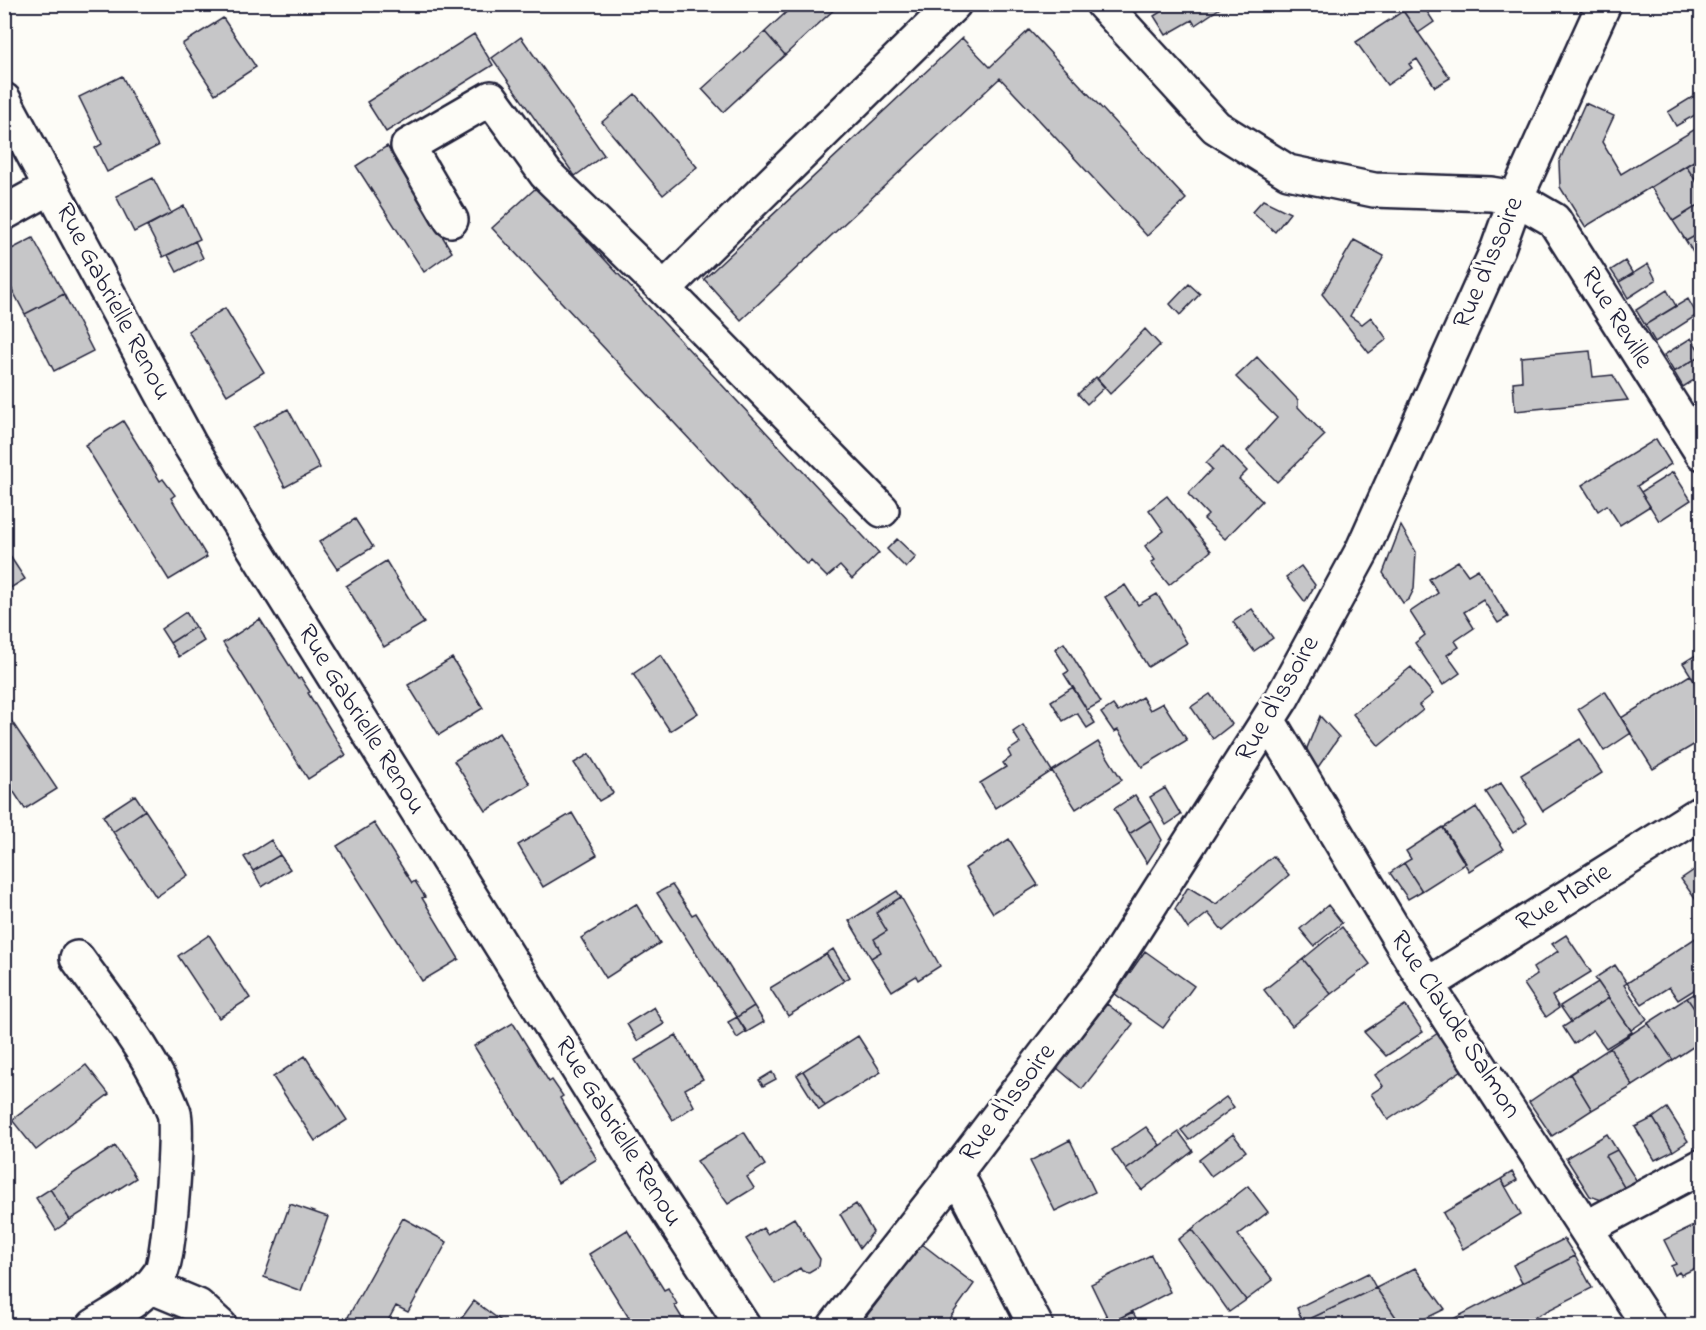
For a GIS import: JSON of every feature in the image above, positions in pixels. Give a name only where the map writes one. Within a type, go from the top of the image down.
[{"type":"street","points":[[664,289],[954,4]]},
{"type":"street","points":[[1102,4],[1216,127],[1288,172],[1374,190],[1491,194],[1516,198]]},
{"type":"street","name":"Rue d'Issoire","points":[[834,1326],[956,1171],[1105,975],[1268,720],[1362,551],[1498,248],[1516,198],[1604,4]]},
{"type":"street","points":[[451,220],[408,146],[491,98],[546,174],[664,289],[882,510]]},
{"type":"street","name":"Rue Gabrielle Renou","points":[[4,100],[190,445],[626,1146],[743,1326]]},
{"type":"street","points":[[4,213],[51,187]]},
{"type":"street","name":"Rue Reville","points":[[1516,198],[1554,220],[1701,453]]},
{"type":"street","name":"Rue Claude Salmon","points":[[1268,720],[1427,985],[1649,1326]]},
{"type":"street","name":"Rue Marie","points":[[1427,985],[1701,812]]},
{"type":"street","points":[[77,958],[147,1056],[176,1116],[170,1232],[163,1270],[141,1297],[94,1326]]},
{"type":"street","points":[[1586,1228],[1701,1166]]},
{"type":"street","points":[[956,1171],[1036,1326]]},
{"type":"street","points":[[150,1286],[198,1306],[220,1326]]},
{"type":"building","points":[[795,4],[840,4],[785,55],[765,32]]},
{"type":"building","points":[[1173,4],[1226,4],[1195,25],[1192,20],[1166,35],[1154,16]]},
{"type":"building","points":[[1422,4],[1434,22],[1418,33],[1400,6]]},
{"type":"building","points":[[1403,11],[1450,78],[1435,87],[1417,59],[1409,64],[1412,68],[1387,85],[1356,42]]},
{"type":"building","points":[[223,18],[256,67],[215,94],[182,44]]},
{"type":"building","points":[[1029,30],[1186,199],[1147,236],[1000,78],[741,320],[704,279],[962,38],[990,67]]},
{"type":"building","points":[[765,32],[785,55],[723,112],[702,89]]},
{"type":"building","points":[[474,34],[493,65],[386,132],[367,102]]},
{"type":"building","points":[[521,37],[604,155],[575,176],[492,58]]},
{"type":"building","points":[[122,76],[158,146],[107,172],[95,148],[102,144],[79,97]]},
{"type":"building","points":[[635,94],[697,167],[663,195],[602,122]]},
{"type":"building","points":[[1694,96],[1702,111],[1676,126],[1668,112]]},
{"type":"building","points":[[1585,103],[1614,116],[1602,142],[1621,174],[1702,125],[1702,156],[1585,227],[1560,187],[1559,162]]},
{"type":"building","points":[[387,146],[452,252],[424,272],[356,166]]},
{"type":"building","points":[[1696,160],[1702,168],[1702,190],[1686,166]]},
{"type":"building","points":[[1686,166],[1702,190],[1702,203],[1673,221],[1651,187]]},
{"type":"building","points":[[153,178],[171,213],[134,232],[116,196]]},
{"type":"building","points":[[537,187],[879,553],[852,579],[840,566],[827,577],[811,561],[807,565],[492,228]]},
{"type":"building","points":[[1263,200],[1290,213],[1275,232],[1252,212]]},
{"type":"building","points":[[1702,203],[1702,232],[1686,241],[1673,221]]},
{"type":"building","points":[[184,206],[200,239],[163,257],[147,226]]},
{"type":"building","points":[[1702,232],[1702,260],[1699,262],[1686,241]]},
{"type":"building","points":[[33,238],[64,294],[25,314],[4,274],[4,253]]},
{"type":"building","points":[[1354,240],[1384,256],[1350,316],[1362,324],[1371,317],[1387,339],[1369,353],[1322,294]]},
{"type":"building","points":[[195,241],[203,258],[177,272],[168,255]]},
{"type":"building","points":[[1625,261],[1633,274],[1619,282],[1611,270]]},
{"type":"building","points":[[1648,264],[1656,280],[1628,298],[1619,282]]},
{"type":"building","points":[[1189,284],[1200,294],[1180,315],[1170,304]]},
{"type":"building","points":[[1667,290],[1676,306],[1645,325],[1636,310]]},
{"type":"building","points":[[64,294],[93,351],[54,371],[25,314]]},
{"type":"building","points":[[1688,299],[1697,315],[1655,342],[1645,325]]},
{"type":"building","points":[[225,308],[264,372],[227,395],[188,331]]},
{"type":"building","points":[[1145,329],[1160,345],[1110,394],[1097,379]]},
{"type":"building","points":[[1691,338],[1702,355],[1674,372],[1664,355]]},
{"type":"building","points":[[1590,351],[1593,377],[1613,375],[1628,400],[1515,411],[1513,382],[1522,381],[1521,357]]},
{"type":"building","points":[[1257,357],[1298,400],[1298,407],[1325,435],[1277,482],[1247,451],[1277,418],[1236,377]]},
{"type":"building","points":[[1698,357],[1702,363],[1702,375],[1683,387],[1674,372]]},
{"type":"building","points":[[1096,377],[1105,387],[1087,404],[1078,394]]},
{"type":"building","points":[[288,409],[320,468],[285,487],[253,427]]},
{"type":"building","points":[[123,421],[160,481],[163,479],[175,495],[171,498],[207,557],[169,580],[85,445]]},
{"type":"building","points":[[1656,439],[1671,464],[1637,486],[1650,506],[1620,525],[1607,505],[1598,511],[1582,485]]},
{"type":"building","points":[[1223,446],[1247,471],[1239,479],[1262,501],[1225,539],[1204,519],[1208,515],[1188,494],[1212,469],[1206,463]]},
{"type":"building","points":[[1673,472],[1691,500],[1659,521],[1641,492]]},
{"type":"building","points":[[1167,496],[1211,551],[1169,585],[1151,563],[1155,560],[1145,546],[1164,531],[1149,510]]},
{"type":"building","points":[[355,519],[373,547],[337,569],[319,542]]},
{"type":"building","points":[[1401,526],[1416,552],[1414,589],[1409,599],[1403,603],[1383,573]]},
{"type":"building","points":[[897,539],[916,557],[906,568],[887,549]]},
{"type":"building","points":[[4,547],[25,579],[4,592]]},
{"type":"building","points":[[386,561],[424,623],[384,647],[346,586]]},
{"type":"building","points":[[1458,561],[1468,575],[1478,569],[1508,617],[1498,623],[1483,600],[1464,612],[1474,628],[1455,641],[1459,647],[1447,655],[1460,673],[1443,685],[1415,643],[1425,635],[1410,612],[1438,593],[1429,579]]},
{"type":"building","points":[[1301,566],[1315,585],[1305,602],[1286,577]]},
{"type":"building","points":[[1125,585],[1138,605],[1157,594],[1187,643],[1148,667],[1105,597]]},
{"type":"building","points":[[1252,609],[1273,638],[1254,651],[1233,622]]},
{"type":"building","points":[[186,612],[195,627],[170,643],[161,629]]},
{"type":"building","points":[[260,619],[298,679],[301,678],[310,692],[308,693],[346,755],[308,779],[223,643]]},
{"type":"building","points":[[195,627],[204,641],[179,657],[170,643]]},
{"type":"building","points":[[1064,643],[1101,702],[1087,710],[1064,674],[1069,671],[1055,649]]},
{"type":"building","points":[[1702,651],[1702,689],[1700,690],[1683,663]]},
{"type":"building","points":[[661,655],[698,713],[670,731],[633,674]]},
{"type":"building","points":[[452,658],[483,708],[439,735],[408,685]]},
{"type":"building","points":[[1411,667],[1433,694],[1419,705],[1423,710],[1379,746],[1353,714]]},
{"type":"building","points":[[1690,675],[1700,690],[1702,689],[1702,740],[1653,769],[1621,718]]},
{"type":"building","points":[[1073,687],[1095,723],[1087,728],[1077,713],[1063,721],[1051,701]]},
{"type":"building","points":[[1605,691],[1631,733],[1604,751],[1578,709]]},
{"type":"building","points":[[1210,694],[1232,724],[1213,739],[1191,707]]},
{"type":"building","points":[[1142,697],[1150,710],[1163,703],[1187,740],[1142,767],[1118,730],[1114,732],[1101,713],[1113,705],[1118,712]]},
{"type":"building","points":[[4,710],[57,789],[25,809],[4,777]]},
{"type":"building","points":[[1320,716],[1339,737],[1314,773],[1307,755],[1307,748]]},
{"type":"building","points":[[1023,725],[1052,771],[995,808],[980,783],[1006,767],[1003,763],[1011,757],[1008,751],[1020,743],[1013,732]]},
{"type":"building","points":[[499,733],[530,784],[486,811],[454,761]]},
{"type":"building","points":[[1580,739],[1602,773],[1543,811],[1521,775]]},
{"type":"building","points":[[1098,742],[1122,780],[1076,809],[1052,771]]},
{"type":"building","points":[[589,754],[613,793],[599,801],[574,763]]},
{"type":"building","points":[[1501,783],[1527,823],[1513,833],[1486,792]]},
{"type":"building","points":[[1165,788],[1181,815],[1166,825],[1150,797]]},
{"type":"building","points":[[135,795],[145,810],[113,832],[103,816]]},
{"type":"building","points":[[1135,795],[1151,820],[1129,834],[1114,809]]},
{"type":"building","points":[[1476,807],[1504,849],[1469,871],[1443,828]]},
{"type":"building","points":[[145,810],[188,875],[156,897],[113,832]]},
{"type":"building","points":[[572,813],[597,855],[543,887],[518,845]]},
{"type":"building","points":[[1151,820],[1162,840],[1147,863],[1129,834]]},
{"type":"building","points":[[374,823],[412,883],[415,881],[425,897],[422,898],[459,959],[422,981],[337,846]]},
{"type":"building","points":[[1443,827],[1466,863],[1422,891],[1404,863],[1411,859],[1406,851]]},
{"type":"building","points":[[1009,839],[1038,885],[993,913],[965,868]]},
{"type":"building","points":[[271,840],[280,855],[253,871],[244,857]]},
{"type":"building","points":[[280,855],[290,869],[262,887],[253,871]]},
{"type":"building","points":[[1273,856],[1289,875],[1223,931],[1208,913],[1188,929],[1175,909],[1188,887],[1216,904]]},
{"type":"building","points":[[1404,863],[1422,891],[1408,899],[1390,873]]},
{"type":"building","points":[[1697,868],[1702,875],[1702,901],[1698,903],[1681,879]]},
{"type":"building","points":[[672,885],[692,915],[696,913],[754,1006],[737,1017],[657,893]]},
{"type":"building","points":[[897,891],[901,897],[876,913],[887,931],[874,939],[881,952],[871,958],[849,921]]},
{"type":"building","points":[[901,897],[940,966],[918,980],[916,976],[892,991],[871,958],[881,952],[874,939],[887,931],[876,913]]},
{"type":"building","points":[[636,904],[660,943],[606,978],[581,938]]},
{"type":"building","points":[[1328,905],[1342,923],[1314,946],[1300,929]]},
{"type":"building","points":[[1342,927],[1370,964],[1331,994],[1303,959]]},
{"type":"building","points":[[209,935],[250,998],[219,1018],[178,956]]},
{"type":"building","points":[[1566,935],[1591,972],[1552,996],[1559,1008],[1546,1017],[1524,984],[1537,975],[1533,968],[1558,951],[1552,944]]},
{"type":"building","points":[[1697,937],[1702,944],[1702,985],[1678,1000],[1669,987],[1642,1004],[1627,983]]},
{"type":"building","points":[[833,949],[850,977],[844,981],[826,954]]},
{"type":"building","points":[[1145,951],[1194,986],[1163,1028],[1115,994]]},
{"type":"building","points":[[826,954],[844,981],[788,1016],[770,988]]},
{"type":"building","points":[[1303,959],[1331,994],[1292,1026],[1264,990]]},
{"type":"building","points":[[1615,965],[1627,983],[1624,985],[1647,1019],[1631,1030],[1595,978]]},
{"type":"building","points":[[1598,982],[1609,998],[1571,1022],[1560,1006]]},
{"type":"building","points":[[1702,989],[1702,1020],[1687,998]]},
{"type":"building","points":[[1609,998],[1632,1032],[1606,1048],[1593,1030],[1574,1044],[1563,1027]]},
{"type":"building","points":[[1687,998],[1702,1020],[1702,1041],[1673,1060],[1648,1023]]},
{"type":"building","points":[[1107,1004],[1133,1024],[1082,1089],[1057,1068]]},
{"type":"building","points":[[1405,1005],[1423,1032],[1386,1056],[1364,1032]]},
{"type":"building","points":[[754,1006],[764,1022],[747,1032],[737,1017]]},
{"type":"building","points":[[654,1007],[664,1024],[637,1041],[627,1024]]},
{"type":"building","points":[[737,1017],[746,1032],[737,1038],[728,1022]]},
{"type":"building","points":[[513,1023],[549,1082],[552,1080],[563,1096],[560,1098],[597,1159],[558,1183],[474,1046]]},
{"type":"building","points":[[1648,1023],[1673,1060],[1633,1086],[1610,1048]]},
{"type":"building","points":[[1441,1031],[1465,1068],[1388,1120],[1371,1094],[1383,1086],[1375,1075]]},
{"type":"building","points":[[676,1035],[703,1079],[685,1089],[694,1106],[673,1120],[635,1060]]},
{"type":"building","points":[[858,1036],[881,1072],[825,1106],[803,1071]]},
{"type":"building","points":[[1610,1048],[1633,1086],[1592,1110],[1570,1074]]},
{"type":"building","points":[[305,1056],[347,1120],[315,1141],[273,1077]]},
{"type":"building","points":[[86,1065],[109,1094],[36,1150],[12,1120]]},
{"type":"building","points":[[803,1071],[825,1106],[819,1110],[797,1075]]},
{"type":"building","points":[[772,1072],[776,1079],[763,1086],[759,1080]]},
{"type":"building","points":[[1570,1074],[1592,1110],[1552,1136],[1529,1102]]},
{"type":"building","points":[[1226,1097],[1234,1107],[1189,1140],[1181,1130]]},
{"type":"building","points":[[1667,1108],[1688,1141],[1673,1151],[1653,1118]]},
{"type":"building","points":[[1653,1118],[1673,1151],[1655,1160],[1635,1127]]},
{"type":"building","points":[[1146,1127],[1160,1145],[1126,1170],[1112,1150]]},
{"type":"building","points":[[744,1132],[765,1165],[747,1177],[754,1188],[728,1204],[697,1161]]},
{"type":"building","points":[[1179,1132],[1193,1151],[1142,1190],[1126,1170]]},
{"type":"building","points":[[1233,1134],[1246,1151],[1211,1176],[1199,1160]]},
{"type":"building","points":[[1607,1134],[1617,1150],[1605,1156],[1627,1192],[1607,1202],[1590,1196],[1566,1158]]},
{"type":"building","points":[[1070,1140],[1095,1192],[1055,1211],[1030,1161]]},
{"type":"building","points":[[115,1146],[136,1178],[70,1220],[50,1189]]},
{"type":"building","points":[[1617,1150],[1640,1186],[1627,1192],[1605,1156]]},
{"type":"building","points":[[1512,1172],[1517,1180],[1506,1187],[1501,1179]]},
{"type":"building","points":[[1501,1179],[1521,1214],[1463,1249],[1443,1213]]},
{"type":"building","points":[[1248,1186],[1268,1212],[1238,1235],[1273,1280],[1246,1300],[1192,1229]]},
{"type":"building","points":[[50,1189],[70,1220],[56,1230],[36,1198]]},
{"type":"building","points":[[290,1204],[328,1217],[301,1291],[264,1277]]},
{"type":"building","points":[[856,1204],[873,1232],[860,1248],[840,1214]]},
{"type":"building","points":[[403,1218],[447,1242],[408,1312],[396,1306],[385,1326],[363,1326],[348,1317]]},
{"type":"building","points":[[794,1218],[820,1259],[819,1266],[809,1272],[802,1271],[800,1268],[775,1284],[746,1239],[763,1228],[767,1234]]},
{"type":"building","points":[[1702,1222],[1702,1265],[1681,1275],[1679,1272],[1675,1275],[1671,1266],[1676,1264],[1664,1240]]},
{"type":"building","points":[[1192,1229],[1246,1300],[1229,1312],[1178,1240]]},
{"type":"building","points":[[627,1230],[664,1290],[668,1288],[677,1304],[674,1305],[687,1326],[634,1326],[589,1254]]},
{"type":"building","points":[[1564,1239],[1575,1256],[1522,1283],[1513,1265]]},
{"type":"building","points":[[922,1244],[974,1284],[944,1326],[859,1326]]},
{"type":"building","points":[[1151,1255],[1170,1292],[1110,1323],[1091,1284]]},
{"type":"building","points":[[1575,1256],[1592,1288],[1517,1326],[1451,1326],[1449,1321]]},
{"type":"building","points":[[1415,1268],[1445,1309],[1410,1326],[1402,1326],[1376,1288]]},
{"type":"building","points":[[1368,1273],[1376,1288],[1303,1322],[1297,1308]]},
{"type":"building","points":[[1376,1288],[1402,1326],[1297,1326],[1303,1322]]},
{"type":"building","points":[[474,1301],[508,1326],[456,1326]]},
{"type":"building","points":[[1133,1312],[1140,1326],[1111,1326],[1110,1323]]}]
